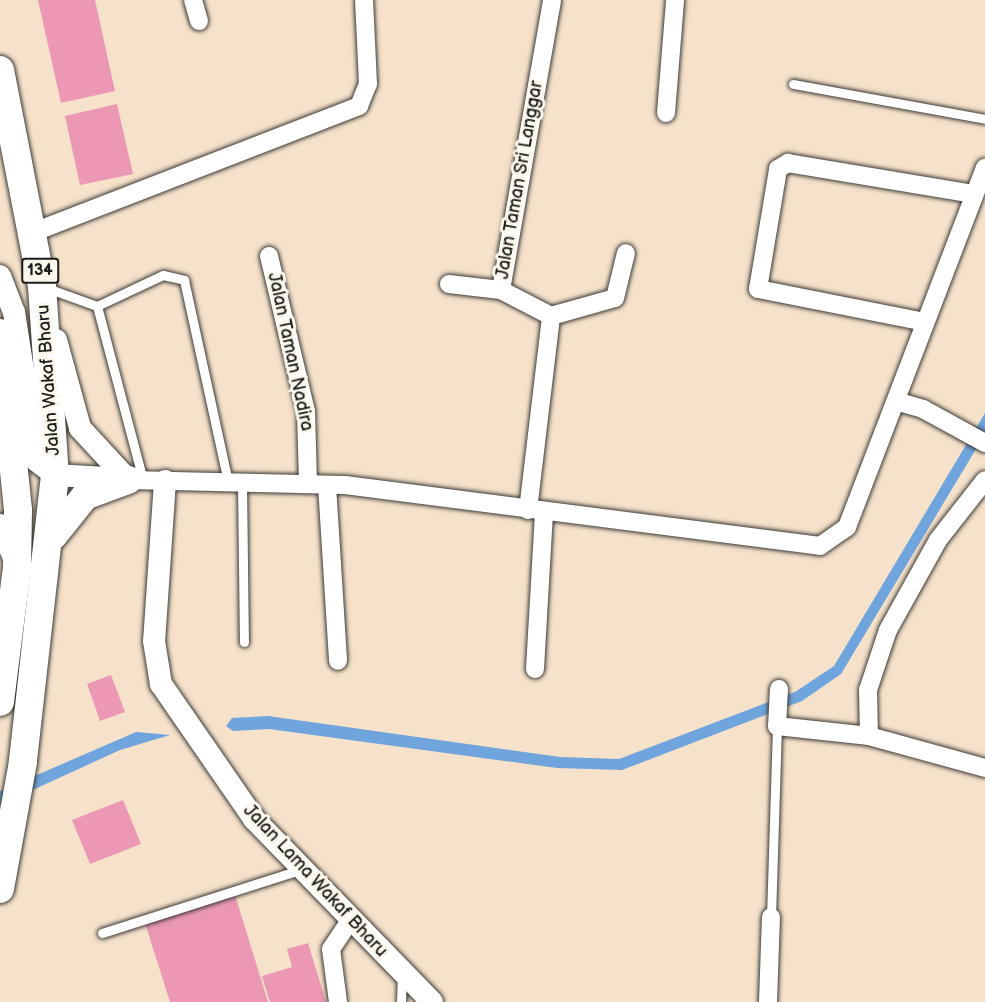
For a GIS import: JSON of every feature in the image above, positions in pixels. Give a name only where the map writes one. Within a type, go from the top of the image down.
[{"type":"main road","name":"Jalan Wakaf Bharu","points":[[0,70],[34,232],[42,286],[55,475],[51,541],[23,762],[0,889]]},
{"type":"main road","points":[[0,702],[17,567],[16,454],[1,349]]},
{"type":"main road","points":[[51,541],[71,507],[85,496],[145,480]]},
{"type":"street","points":[[193,0],[200,21]]},
{"type":"street","points":[[34,232],[359,106],[368,84],[364,0]]},
{"type":"street","name":"Jalan Taman Sri Langgar","points":[[551,316],[501,290],[552,0]]},
{"type":"street","points":[[666,113],[675,0]]},
{"type":"street","points":[[925,322],[758,289],[778,169],[788,163],[974,194]]},
{"type":"street","points":[[0,276],[15,312],[35,453],[42,467],[55,475],[145,480],[317,484],[820,546],[847,528],[898,402],[908,358],[925,322],[985,168]]},
{"type":"street","points":[[535,669],[536,511],[551,316],[615,298],[626,253]]},
{"type":"street","name":"Jalan Taman Nadira","points":[[269,256],[306,411],[338,661]]},
{"type":"street","points":[[448,284],[501,290]]},
{"type":"street","name":"Jalan Wakaf Bharu","points":[[42,286],[80,428],[145,480]]},
{"type":"street","points":[[898,402],[946,421],[985,443]]},
{"type":"street","name":"Jalan Lama Wakaf Bharu","points":[[145,480],[154,641],[161,684],[222,778],[300,870],[432,1002]]},
{"type":"street","points":[[869,736],[868,690],[888,630],[938,540],[985,480]]},
{"type":"street","points":[[0,525],[17,567]]},
{"type":"street","points":[[777,707],[869,736],[985,768]]},
{"type":"street","points":[[768,1002],[771,917]]},
{"type":"street","points":[[338,1002],[331,949],[350,921]]},
{"type":"lane","points":[[793,84],[985,119]]},
{"type":"lane","points":[[42,286],[97,306],[163,275],[184,280],[235,482],[244,642]]},
{"type":"lane","points":[[97,306],[145,480]]},
{"type":"lane","points":[[771,917],[777,707]]},
{"type":"lane","points":[[102,933],[300,870]]},
{"type":"lane","points":[[401,1002],[403,973]]},
{"type":"water","points":[[985,413],[985,434],[841,674],[802,701],[622,770],[557,768],[269,729],[233,731],[226,726],[232,718],[268,716],[560,757],[619,759],[795,692],[834,666]]},
{"type":"water","points":[[136,732],[170,735],[120,750],[0,805],[0,791]]},
{"type":"building","points":[[38,0],[95,0],[115,91],[61,103]]},
{"type":"building","points":[[117,104],[133,174],[80,185],[65,116]]},
{"type":"building","points":[[111,675],[125,712],[100,721],[87,684]]},
{"type":"building","points":[[123,800],[141,844],[90,864],[72,820]]},
{"type":"building","points":[[235,895],[268,1002],[170,1002],[145,923]]},
{"type":"building","points":[[308,943],[326,1002],[270,1002],[262,976],[292,967],[287,949]]}]
